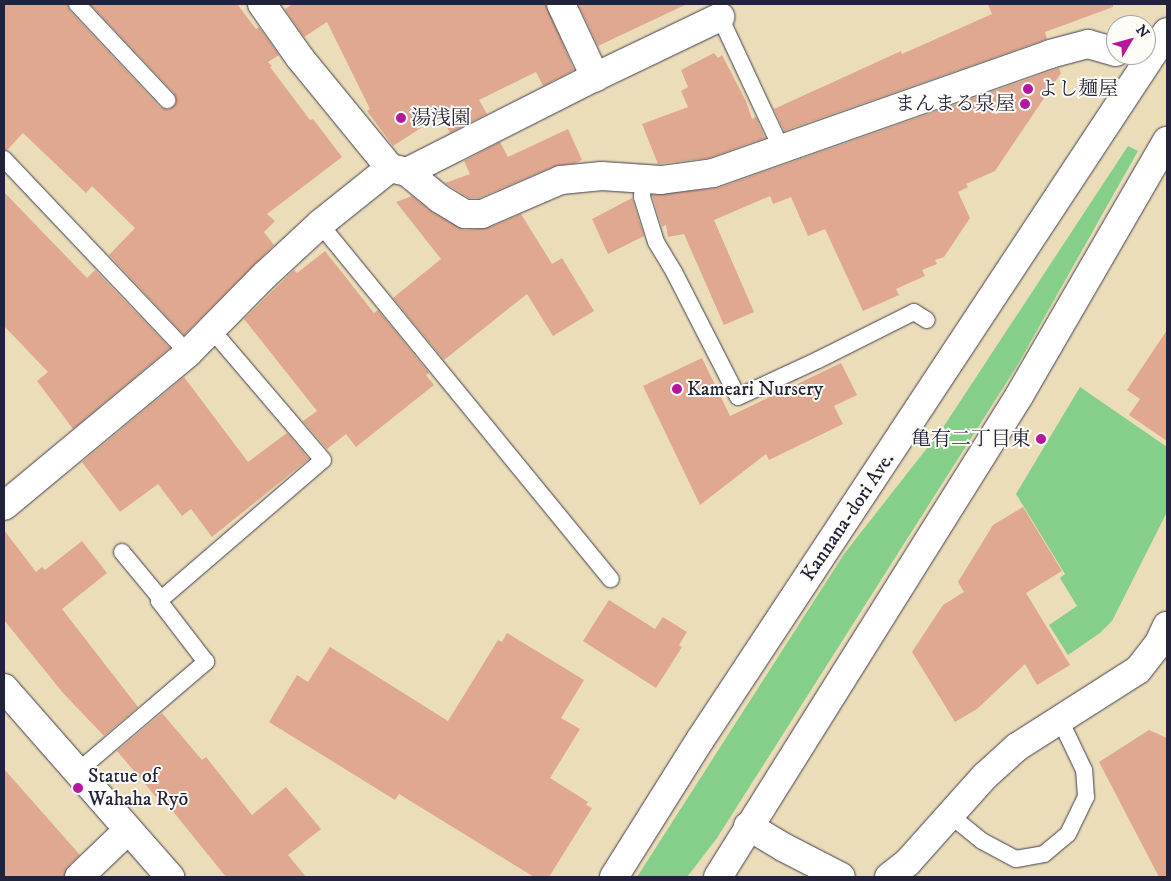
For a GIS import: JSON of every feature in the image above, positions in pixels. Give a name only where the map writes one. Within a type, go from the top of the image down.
[{"type":"street","points":[[262,4],[300,58],[398,170],[465,214],[482,214],[561,180],[602,176],[661,180],[713,173],[1050,54],[1088,44],[1106,49]]},
{"type":"street","points":[[561,4],[595,77]]},
{"type":"street","points":[[4,506],[188,353],[265,275],[320,224],[398,170],[720,17]]},
{"type":"street","name":"Kannana-dori Ave.","points":[[1156,42],[1167,32]]},
{"type":"street","name":"Kannana-dori Ave.","points":[[614,877],[1131,65]]},
{"type":"street","points":[[718,877],[748,826],[813,727],[1019,396],[1167,141]]},
{"type":"street","points":[[889,877],[908,862],[985,776],[1017,747],[1138,670],[1158,643],[1167,626]]},
{"type":"street","points":[[4,688],[170,877]]},
{"type":"street","points":[[748,826],[783,847],[842,877]]},
{"type":"street","points":[[79,877],[128,830]]},
{"type":"lane","points":[[77,4],[167,100]]},
{"type":"lane","points":[[720,17],[782,150]]},
{"type":"lane","points":[[4,159],[188,353]]},
{"type":"lane","points":[[643,179],[642,197],[656,242],[674,272],[738,397],[914,312],[927,320]]},
{"type":"lane","points":[[320,224],[611,578]]},
{"type":"lane","points":[[161,599],[323,460],[212,330]]},
{"type":"lane","points":[[77,772],[206,662],[159,601],[161,599],[122,552]]},
{"type":"lane","points":[[950,815],[982,841],[1016,859],[1044,854],[1068,834],[1086,797],[1084,770],[1060,720]]},
{"type":"green space","points":[[1128,146],[1138,151],[1017,366],[717,838],[687,877],[637,877],[844,554],[942,429]]},
{"type":"green space","points":[[1080,387],[1167,447],[1167,512],[1112,621],[1100,633],[1068,655],[1049,625],[1077,606],[1060,578],[1065,574],[1016,494]]},
{"type":"building","points":[[4,4],[67,4],[70,11],[160,107],[169,110],[176,103],[174,93],[90,4],[237,4],[256,29],[259,27],[279,55],[268,62],[272,66],[270,67],[310,120],[313,119],[342,157],[267,214],[275,221],[264,232],[274,245],[184,335],[109,255],[135,228],[92,186],[86,193],[23,133],[7,150],[4,149]]},
{"type":"building","points":[[293,4],[546,4],[574,70],[543,86],[536,72],[479,100],[487,114],[450,133],[441,115],[393,146],[367,111],[370,109],[327,22],[304,37],[285,9]]},
{"type":"building","points":[[578,4],[687,4],[598,46]]},
{"type":"building","points":[[988,4],[1113,4],[1113,7],[1045,32],[1047,39],[784,131],[774,109],[901,51],[902,54],[992,14]]},
{"type":"building","points":[[714,53],[718,58],[722,55],[746,101],[752,119],[756,117],[765,138],[709,158],[658,164],[642,124],[688,107],[681,91],[688,87],[681,70]]},
{"type":"building","points":[[1059,68],[1061,73],[995,171],[966,184],[968,187],[958,192],[970,218],[944,257],[935,260],[937,264],[922,270],[925,276],[896,289],[899,295],[863,311],[825,229],[808,236],[791,197],[773,204],[770,196],[714,220],[754,312],[724,325],[684,234],[668,237],[666,225],[662,227],[652,195],[718,188]]},
{"type":"building","points":[[568,129],[582,160],[576,163],[555,166],[479,198],[469,198],[445,183],[470,174],[464,161],[500,142],[508,157]]},
{"type":"building","points":[[4,192],[87,278],[95,270],[170,348],[73,429],[37,381],[48,372],[4,326]]},
{"type":"building","points":[[412,196],[432,212],[464,230],[488,228],[521,214],[552,264],[562,258],[594,311],[553,336],[527,294],[444,360],[393,298],[441,259],[396,202]]},
{"type":"building","points":[[632,198],[644,236],[608,254],[592,219]]},
{"type":"building","points":[[325,251],[374,313],[378,310],[429,373],[426,375],[434,385],[356,447],[346,434],[327,449],[303,421],[317,411],[244,319],[294,270],[297,273]]},
{"type":"building","points":[[1167,330],[1167,441],[1129,415],[1140,399],[1127,390]]},
{"type":"building","points":[[702,358],[730,416],[841,363],[857,395],[834,406],[843,424],[769,460],[766,454],[700,505],[643,386]]},
{"type":"building","points":[[184,377],[248,462],[287,433],[309,459],[212,537],[191,509],[182,516],[158,484],[120,512],[82,462]]},
{"type":"building","points":[[1023,507],[1062,571],[1026,593],[1070,665],[1037,685],[1025,664],[977,709],[955,722],[912,652],[943,605],[964,592],[958,582],[993,525]]},
{"type":"building","points":[[4,530],[36,572],[42,567],[45,570],[82,541],[107,573],[62,609],[138,707],[104,736],[63,693],[4,620]]},
{"type":"building","points":[[609,600],[655,629],[663,617],[687,632],[679,645],[682,647],[656,688],[583,641]]},
{"type":"building","points":[[507,633],[584,680],[561,718],[580,729],[550,778],[588,802],[586,805],[592,808],[549,877],[534,877],[399,794],[395,800],[269,722],[297,675],[308,682],[330,647],[448,721],[498,640],[502,642]]},
{"type":"building","points":[[162,713],[202,760],[206,757],[252,815],[286,787],[321,829],[288,855],[306,877],[226,877],[159,794],[156,797],[117,751]]},
{"type":"building","points":[[1149,730],[1167,738],[1167,877],[1159,877],[1099,762]]},
{"type":"building","points":[[4,769],[80,855],[68,866],[64,877],[4,877]]},
{"type":"place","name":"よし麺屋","points":[[1028,89]]},
{"type":"place","name":"まんまる泉屋","points":[[1025,104]]},
{"type":"place","name":"湯浅園","points":[[401,118]]},
{"type":"place","name":"Kameari Nursery","points":[[677,389]]},
{"type":"place","name":"亀有二丁目東","points":[[1041,439]]},
{"type":"place","name":"Statue of Wahaha Ryō","points":[[78,788]]}]
